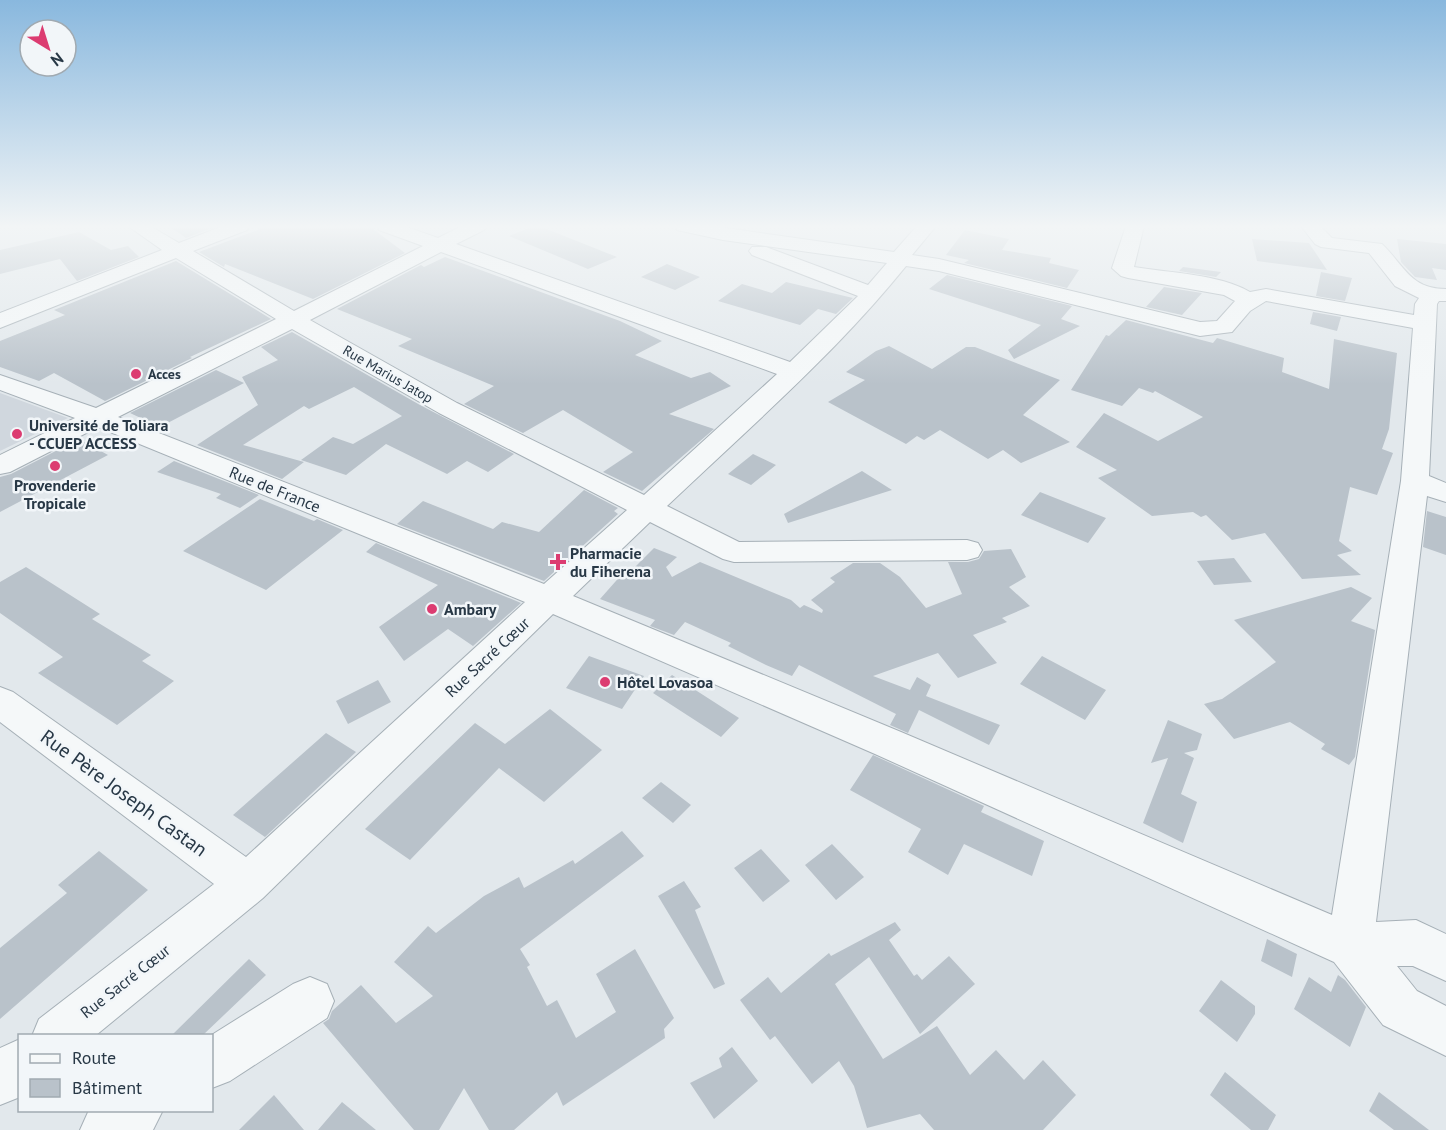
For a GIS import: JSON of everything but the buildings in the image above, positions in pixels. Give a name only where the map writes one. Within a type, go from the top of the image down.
[{"type":"street","points":[[0,321],[107,279]]},
{"type":"street","name":"Rue Marius Jatop","points":[[226,279],[293,320],[448,408],[734,552],[967,549]]},
{"type":"street","points":[[0,466],[374,279]]},
{"type":"street","points":[[530,279],[794,372]]},
{"type":"street","points":[[833,279],[872,294]]},
{"type":"street","name":"Rue Sacré Cœur","points":[[57,1034],[248,884],[549,598],[794,372],[885,279]]},
{"type":"street","points":[[1000,279],[1200,329],[1224,327],[1254,296],[1435,311]]},
{"type":"street","points":[[1171,279],[1218,286],[1231,290],[1248,300]]},
{"type":"street","points":[[1399,279],[1435,311]]},
{"type":"street","points":[[1435,311],[1415,482],[1350,946],[1400,1008],[1446,1032]]},
{"type":"street","name":"Rue de France","points":[[0,382],[95,417],[549,598],[888,743],[1350,946]]},
{"type":"street","points":[[1415,482],[1446,493]]},
{"type":"street","name":"Rue Père Joseph Castan","points":[[0,702],[248,884]]},
{"type":"street","points":[[1350,946],[1416,943],[1446,958]]},
{"type":"street","points":[[213,1062],[310,1001]]},
{"type":"street","points":[[0,1080],[18,1066]]},
{"type":"street","points":[[106,1130],[134,1112]]},
{"type":"shaded area","name":"Université de Toliara - CCUEP ACCESS","points":[[0,393],[68,418],[0,451]]},
{"type":"place","name":"Acces","points":[[136,374]]},
{"type":"place","name":"Université de Toliara - CCUEP ACCESS","points":[[17,434]]},
{"type":"place","name":"Provenderie Tropicale","points":[[55,466]]},
{"type":"place","name":"Pharmacie du Fiherena","points":[[558,562]]},
{"type":"place","name":"Ambary","points":[[432,609]]},
{"type":"place","name":"Hôtel Lovasoa","points":[[605,682]]}]
